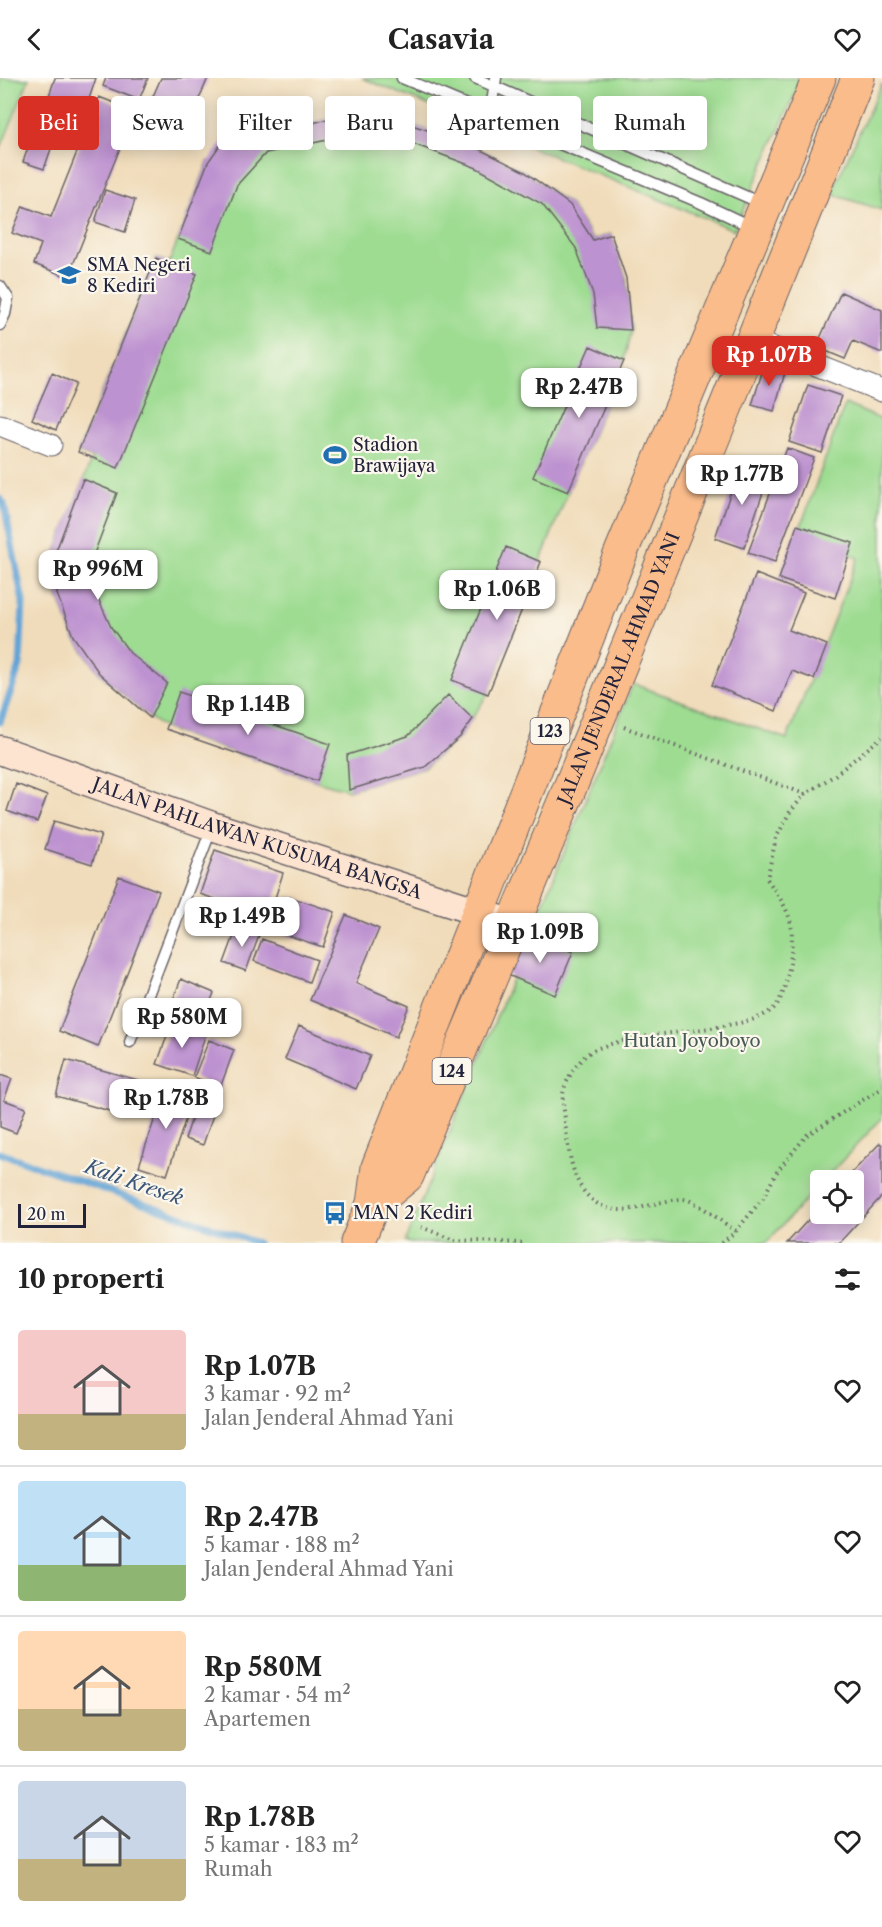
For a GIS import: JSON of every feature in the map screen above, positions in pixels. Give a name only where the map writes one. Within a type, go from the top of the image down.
[{"type":"main road","name":"123","points":[[479,912],[622,550],[819,78]]},
{"type":"main road","name":"JALAN JENDERAL AHMAD YANI","points":[[513,925],[858,78]]},
{"type":"main road","points":[[622,550],[660,567]]},
{"type":"main road","name":"JALAN PAHLAWAN KUSUMA BANGSA","points":[[11,754],[213,826],[513,925]]},
{"type":"main road","name":"124","points":[[361,1240],[373,1204],[378,1167],[479,912]]},
{"type":"main road","name":"124","points":[[373,1204],[406,1176],[513,925]]},
{"type":"street","points":[[753,340],[882,391]]},
{"type":"street","points":[[0,425],[51,446]]},
{"type":"lane","points":[[402,78],[446,96]]},
{"type":"lane","points":[[475,78],[495,82],[760,216]]},
{"type":"lane","points":[[576,150],[701,202],[760,216]]},
{"type":"lane","points":[[0,286],[8,298],[6,314],[0,325]]},
{"type":"lane","points":[[130,1042],[213,826]]},
{"type":"path","points":[[598,718],[805,794]]},
{"type":"path","points":[[736,1231],[698,1204],[683,1199],[634,1210],[608,1208],[589,1198],[573,1172],[563,1094],[570,1072],[594,1049],[627,1041],[754,1021],[775,1008],[788,979],[793,933],[787,908],[767,879],[776,838],[790,812],[805,794],[835,775],[882,737]]},
{"type":"path","points":[[722,1243],[736,1231],[763,1198],[778,1170],[807,1135],[882,1088]]},
{"type":"path","points":[[421,1227],[454,1240],[523,1243]]},
{"type":"green space","points":[[0,78],[29,79],[22,96],[18,96],[18,106],[0,150]]},
{"type":"green space","points":[[362,78],[802,78],[734,230],[538,150],[581,150],[581,96],[427,96],[427,105],[415,100],[415,96],[406,96]]},
{"type":"green space","points":[[882,83],[882,210],[831,194]]},
{"type":"green space","name":"Stadion Brawijaya","points":[[325,120],[325,150],[415,150],[415,126],[427,130],[427,150],[481,150],[525,172],[570,205],[593,240],[611,234],[626,278],[631,330],[624,361],[568,492],[488,694],[460,737],[425,767],[349,790],[166,729],[150,718],[99,673],[73,636],[57,594],[56,551],[92,458],[78,452],[156,258],[169,263],[208,162],[220,150],[313,150],[313,123]]},
{"type":"green space","name":"Hutan Joyoboyo","points":[[845,404],[882,420],[882,1118],[833,1170],[810,1170],[810,1195],[766,1243],[410,1243],[405,1241],[633,684],[787,739],[858,558],[798,534]]},
{"type":"building","points":[[55,78],[96,78],[90,96],[49,96]]},
{"type":"building","points":[[106,78],[148,78],[141,96],[129,96],[103,86]]},
{"type":"building","points":[[161,78],[208,78],[200,96],[153,96]]},
{"type":"building","points":[[99,97],[111,102],[111,150],[119,150],[68,277],[34,264],[41,244],[12,233],[23,206],[51,217],[78,150],[99,150]]},
{"type":"building","points":[[325,120],[325,140],[313,143],[313,123]]},
{"type":"building","points":[[415,126],[427,130],[427,149],[415,145]]},
{"type":"building","points":[[217,149],[280,150],[266,153],[237,185],[212,251],[178,239],[208,162]]},
{"type":"building","points":[[27,150],[51,150],[44,169],[23,162]]},
{"type":"building","points":[[429,150],[481,150],[525,172],[570,205],[593,240],[611,234],[626,278],[631,330],[597,328],[593,294],[576,248],[542,204],[477,168]]},
{"type":"building","points":[[105,190],[135,200],[125,232],[95,222]]},
{"type":"building","points":[[156,258],[197,274],[118,468],[78,452]]},
{"type":"building","points":[[841,292],[882,310],[882,353],[853,341],[845,359],[816,347]]},
{"type":"building","points":[[590,346],[624,361],[568,492],[533,477]]},
{"type":"building","points":[[765,363],[786,369],[774,411],[752,405]]},
{"type":"building","points":[[52,373],[76,384],[56,430],[32,419]]},
{"type":"building","points":[[808,385],[841,396],[822,453],[789,442]]},
{"type":"building","points":[[787,448],[814,458],[775,562],[748,553]]},
{"type":"building","points":[[740,465],[769,475],[744,548],[715,538]]},
{"type":"building","points":[[83,479],[117,493],[92,559],[97,596],[111,627],[130,653],[167,683],[150,718],[99,673],[73,636],[57,594],[56,551]]},
{"type":"building","points":[[797,525],[853,543],[835,598],[779,579]]},
{"type":"building","points":[[506,547],[541,562],[488,694],[452,680]]},
{"type":"building","points":[[756,574],[804,593],[789,630],[827,645],[814,679],[792,671],[776,711],[712,685]]},
{"type":"building","points":[[179,692],[330,744],[317,781],[166,729]]},
{"type":"building","points":[[448,695],[473,719],[460,737],[425,767],[349,790],[347,755],[408,736]]},
{"type":"building","points":[[16,784],[47,796],[37,822],[7,811]]},
{"type":"building","points":[[54,821],[101,835],[92,864],[45,849]]},
{"type":"building","points":[[215,850],[283,873],[269,917],[200,894]]},
{"type":"building","points":[[119,876],[159,891],[98,1047],[59,1031]]},
{"type":"building","points":[[290,897],[335,912],[323,947],[277,932]]},
{"type":"building","points":[[346,915],[379,929],[356,983],[409,1006],[396,1037],[310,1000]]},
{"type":"building","points":[[238,925],[260,933],[246,971],[224,963]]},
{"type":"building","points":[[526,932],[573,952],[555,995],[508,975]]},
{"type":"building","points":[[262,939],[317,960],[309,982],[254,961]]},
{"type":"building","points":[[181,979],[214,993],[204,1018],[171,1005]]},
{"type":"building","points":[[172,1022],[206,1033],[192,1076],[157,1064]]},
{"type":"building","points":[[299,1026],[370,1056],[356,1089],[285,1059]]},
{"type":"building","points":[[209,1040],[234,1050],[220,1088],[194,1077]]},
{"type":"building","points":[[66,1060],[145,1082],[135,1118],[56,1096]]},
{"type":"building","points":[[0,1075],[12,1079],[4,1100],[26,1108],[16,1133],[0,1127]]},
{"type":"building","points":[[166,1085],[194,1094],[167,1175],[139,1166]]},
{"type":"building","points":[[198,1100],[216,1106],[203,1145],[185,1139]]},
{"type":"building","points":[[880,1143],[882,1145],[882,1196],[864,1216],[864,1170],[854,1170]]},
{"type":"building","points":[[810,1218],[810,1224],[856,1224],[839,1243],[787,1243]]},
{"type":"waterway","name":"Kali Kresek","points":[[0,499],[4,504],[23,602],[20,665],[0,722]]},
{"type":"waterway","name":"Kali Kresek","points":[[0,1153],[257,1243]]},
{"type":"place","name":"SMA Negeri 8 Kediri","points":[[69,275]]},
{"type":"place","name":"Stadion Brawijaya","points":[[335,455]]},
{"type":"place","name":"MAN 2 Kediri","points":[[335,1213]]}]
